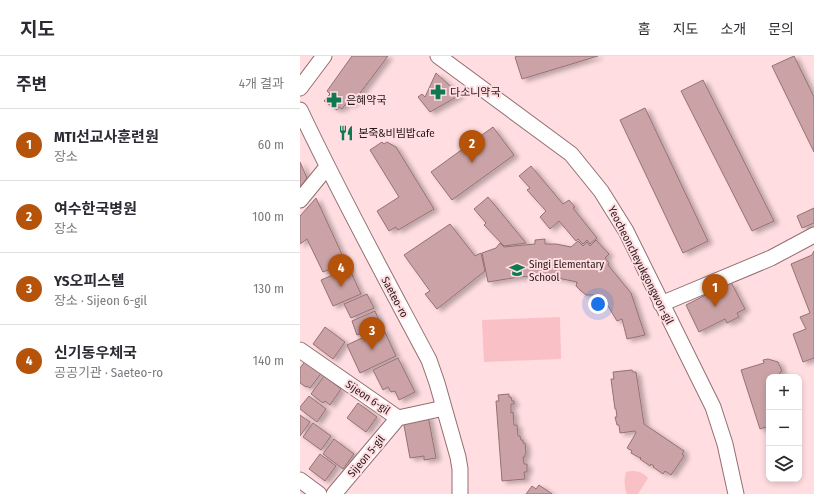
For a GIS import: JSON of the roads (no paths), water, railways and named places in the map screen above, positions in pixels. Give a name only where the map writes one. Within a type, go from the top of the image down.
[{"type":"street","points":[[300,88],[324,56]]},
{"type":"street","name":"Yeocheoncheyukgongwon-gil","points":[[441,57],[571,154],[601,191],[626,231],[713,407],[725,444],[736,494]]},
{"type":"street","name":"Saeteo-ro","points":[[300,110],[327,167],[429,360],[458,457],[461,478],[460,494]]},
{"type":"street","points":[[300,200],[327,167]]},
{"type":"street","points":[[661,304],[771,258],[814,235]]},
{"type":"street","name":"Sijeon 6-gil","points":[[300,350],[398,418],[444,408]]},
{"type":"street","name":"Sijeon 5-gil","points":[[334,494],[398,418]]},
{"type":"street","points":[[300,480],[319,494]]},
{"type":"place","name":"다소니약국","points":[[438,92]]},
{"type":"place","name":"은혜약국","points":[[334,100]]},
{"type":"place","name":"본죽&비빔밥cafe","points":[[346,133]]},
{"type":"place","name":"여수한국병원","points":[[472,163]]},
{"type":"place","name":"Singi Elementary School","points":[[517,270]]},
{"type":"place","name":"신기동우체국","points":[[341,287]]},
{"type":"place","name":"MTI선교사훈련원","points":[[715,307]]},
{"type":"place","name":"YS오피스텔","points":[[372,350]]}]
